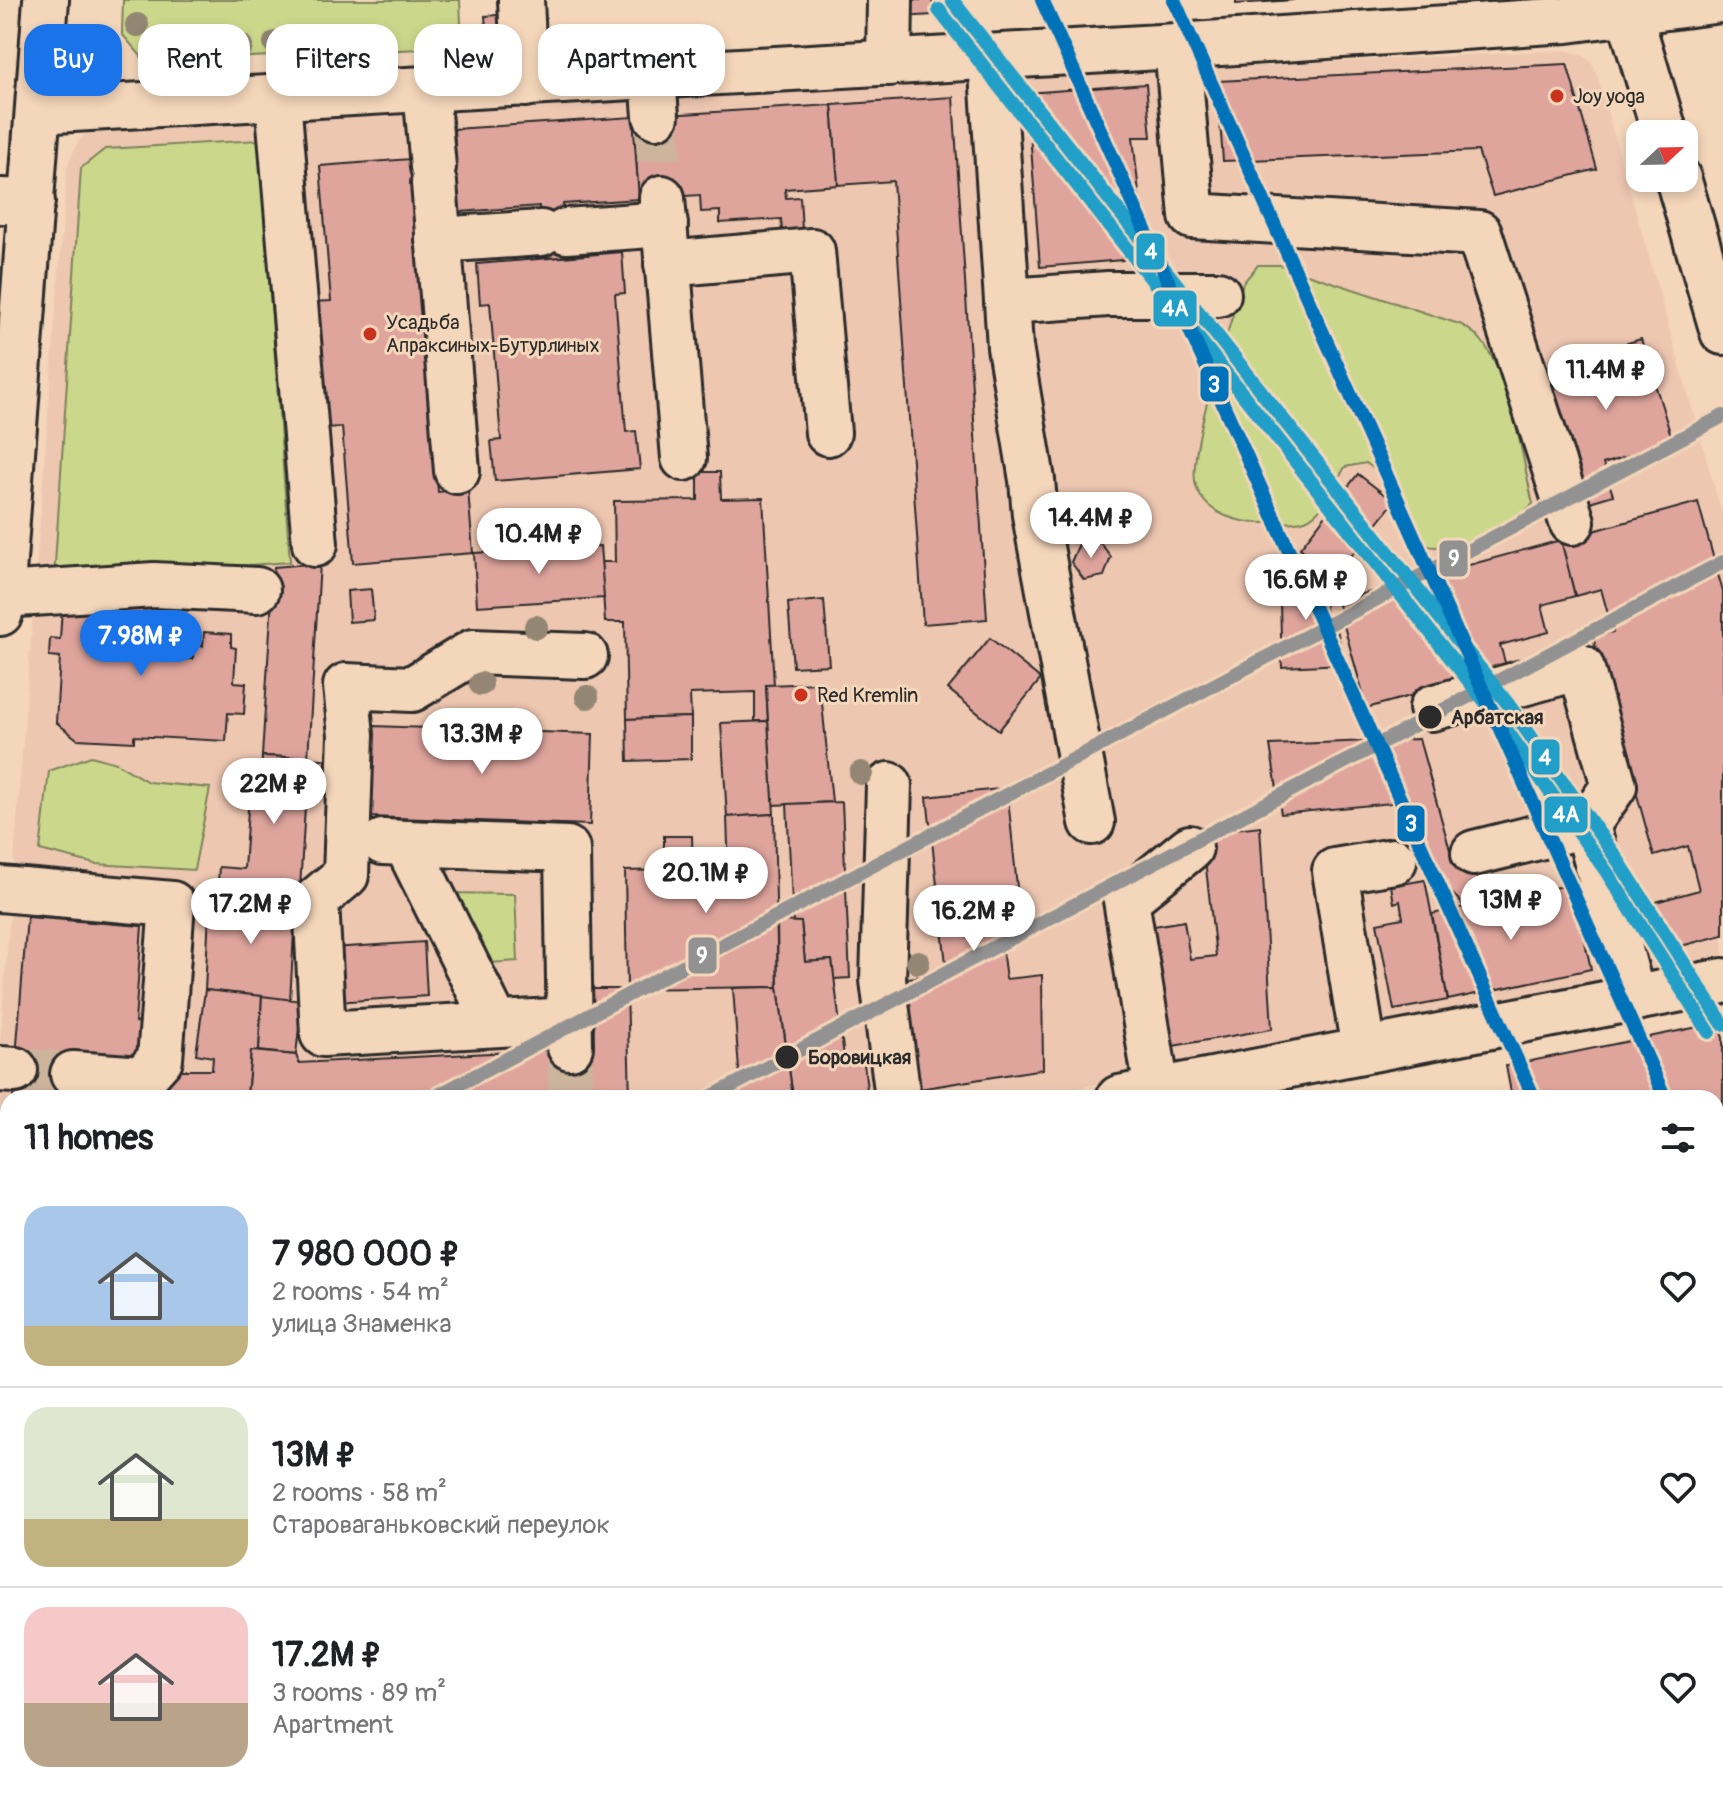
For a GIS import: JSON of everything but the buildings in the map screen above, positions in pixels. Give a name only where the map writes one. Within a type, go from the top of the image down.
[{"type":"street","points":[[46,0],[38,111],[16,202],[1,604],[154,585],[257,590]]},
{"type":"street","points":[[521,0],[525,84]]},
{"type":"street","points":[[889,63],[890,0]]},
{"type":"street","points":[[522,84],[654,96],[889,63],[1177,46],[1721,0]]},
{"type":"street","points":[[1627,7],[1661,120]]},
{"type":"street","points":[[1177,46],[1192,216],[1479,233],[1572,522]]},
{"type":"street","points":[[991,57],[1010,347],[1035,515],[1092,822]]},
{"type":"street","points":[[38,111],[414,91]]},
{"type":"street","points":[[426,96],[457,471]]},
{"type":"street","points":[[278,99],[315,544]]},
{"type":"street","points":[[1682,192],[1723,332]]},
{"type":"street","points":[[438,240],[665,228],[812,251],[828,433]]},
{"type":"street","points":[[665,228],[684,458]]},
{"type":"street","points":[[1007,301],[1108,294],[1218,294]]},
{"type":"street","points":[[347,841],[567,849],[570,1035],[496,1024],[323,1034],[316,900],[346,875],[347,841],[351,735],[346,686],[412,689],[473,652],[585,656]]},
{"type":"street","points":[[1432,708],[1581,667],[1614,786],[1587,825],[1474,853]]},
{"type":"street","points":[[889,785],[883,980],[897,1090]]},
{"type":"street","points":[[1587,825],[1633,999]]},
{"type":"street","points":[[406,843],[496,1024]]},
{"type":"street","points":[[1138,1090],[1126,900],[1190,848]]},
{"type":"street","points":[[1364,1050],[1335,871],[1394,861]]},
{"type":"street","points":[[0,889],[172,904],[160,1059],[142,1079],[73,1074]]},
{"type":"street","points":[[1159,1090],[1723,981]]},
{"type":"shaded area","points":[[1564,50],[1581,54],[1591,61],[1596,72],[1626,177],[1626,192],[1630,192],[1723,517],[1723,964],[1066,1090],[0,1090],[0,1044],[67,167],[78,141],[97,129],[120,125],[725,96],[725,94]]},
{"type":"green space","points":[[123,0],[460,0],[461,24],[414,24],[414,49],[398,50],[398,24],[266,24],[266,56],[250,57],[250,24],[138,24],[138,53],[122,34]]},
{"type":"green space","points":[[259,140],[290,562],[54,579],[81,168],[105,149]]},
{"type":"green space","points":[[1258,265],[1280,265],[1462,325],[1477,336],[1492,357],[1508,397],[1533,504],[1487,534],[1462,543],[1435,547],[1411,538],[1392,487],[1366,463],[1345,467],[1323,505],[1312,516],[1301,521],[1247,522],[1225,516],[1207,504],[1196,486],[1197,446],[1243,283]]},
{"type":"green space","points":[[91,756],[116,763],[148,782],[210,788],[194,870],[95,864],[40,850],[49,771]]},
{"type":"green space","points":[[441,893],[515,894],[518,961],[475,964]]},
{"type":"tunnel","points":[[656,116],[662,198]]},
{"type":"tunnel","points":[[570,1050],[570,1090]]},
{"type":"tunnel","points":[[15,1070],[73,1074]]},
{"type":"transit line","name":"4","points":[[952,0],[1508,704],[1619,862],[1723,1024]]},
{"type":"transit line","name":"4А","points":[[939,10],[1495,714],[1606,871],[1709,1032]]},
{"type":"transit line","name":"9","points":[[448,1090],[1723,416]]},
{"type":"transit line","name":"9","points":[[724,1090],[1723,562]]},
{"type":"metro line","name":"3","points":[[1042,0],[1530,1090]]},
{"type":"metro line","name":"3","points":[[1174,0],[1661,1090]]},
{"type":"place","name":"Joy yoga","points":[[1557,96]]},
{"type":"place","name":"Усадьба Апраксиных-Бутурлиных","points":[[370,334]]},
{"type":"place","name":"Red Kremlin","points":[[801,695]]},
{"type":"place","name":"Арбатская","points":[[1430,717]]},
{"type":"place","name":"Боровицкая","points":[[787,1057]]}]
